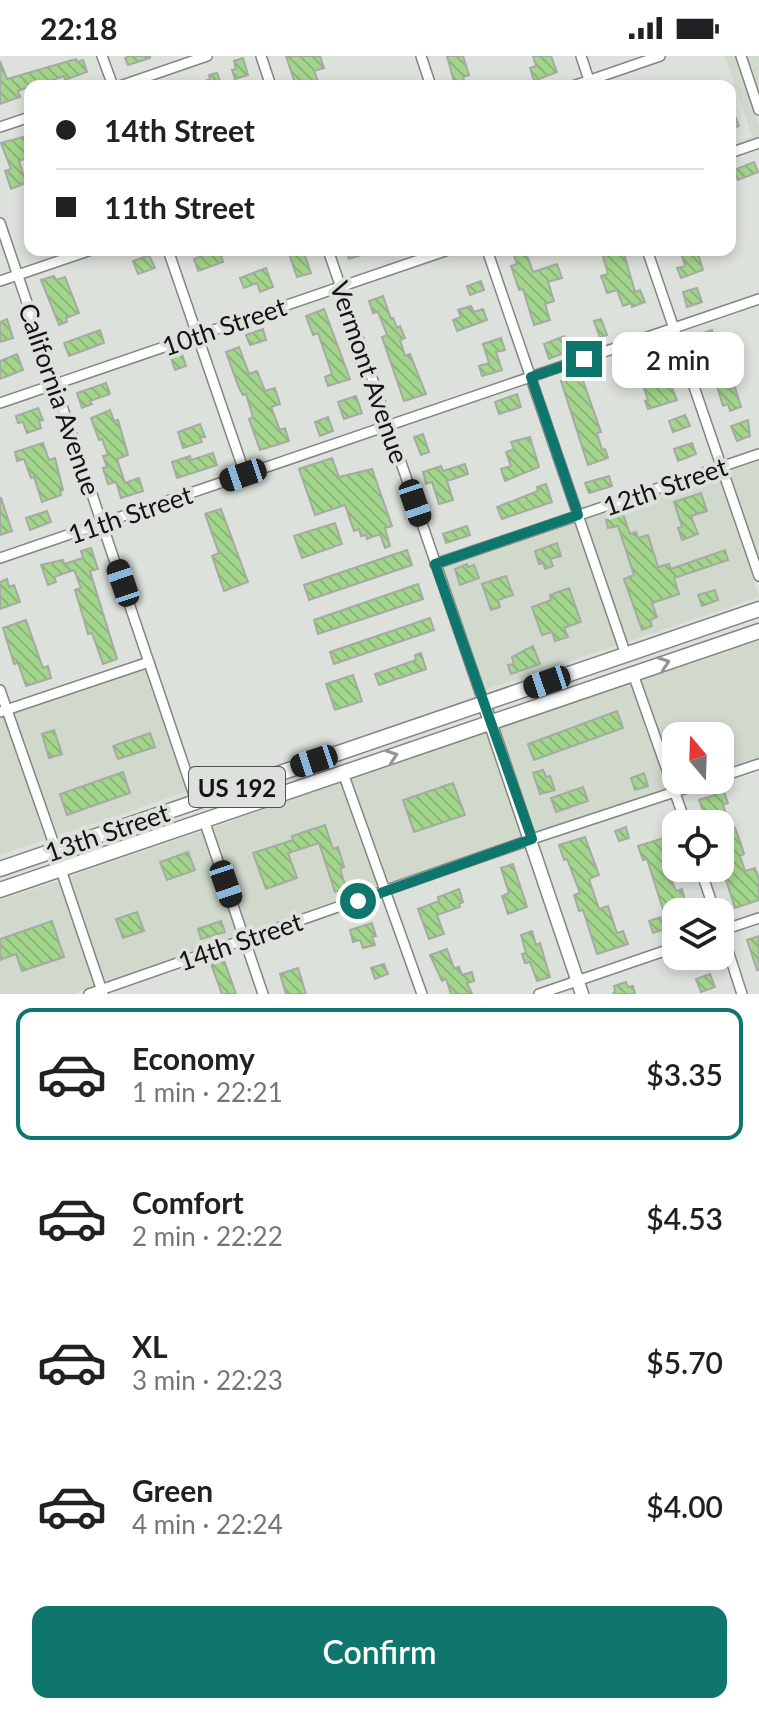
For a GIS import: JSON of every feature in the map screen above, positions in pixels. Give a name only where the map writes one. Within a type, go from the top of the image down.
[{"type":"highway","name":"13th Street","points":[[0,869],[759,609]]},
{"type":"highway","name":"13th Street","points":[[0,890],[755,630]]},
{"type":"highway","points":[[343,773],[353,758],[373,741]]},
{"type":"highway","points":[[315,783],[334,767],[337,754]]},
{"type":"highway","points":[[204,820],[213,806],[259,789],[268,776]]},
{"type":"highway","points":[[140,842],[147,831],[185,817],[196,801]]},
{"type":"highway","points":[[61,870],[65,860],[88,840]]},
{"type":"highway","points":[[29,881],[47,867],[56,850]]},
{"type":"main road","name":"Vermont Avenue","points":[[484,704],[580,988]]},
{"type":"street","points":[[102,56],[111,80]]},
{"type":"street","points":[[137,80],[207,56]]},
{"type":"street","points":[[261,56],[269,80]]},
{"type":"street","points":[[421,56],[429,80]]},
{"type":"street","points":[[581,56],[589,80]]},
{"type":"street","points":[[598,80],[660,56]]},
{"type":"street","points":[[741,56],[759,110]]},
{"type":"street","points":[[0,127],[24,119]]},
{"type":"street","points":[[736,151],[759,143]]},
{"type":"street","name":"California Avenue","points":[[0,223],[196,801]]},
{"type":"street","points":[[0,281],[73,256]]},
{"type":"street","points":[[170,256],[245,474]]},
{"type":"street","name":"Vermont Avenue","points":[[330,256],[484,704]]},
{"type":"street","name":"10th Street","points":[[0,403],[430,256]]},
{"type":"street","points":[[489,256],[626,655]]},
{"type":"street","points":[[649,256],[759,576]]},
{"type":"street","name":"11th Street","points":[[0,558],[759,299]]},
{"type":"street","name":"12th Street","points":[[435,564],[759,454]]},
{"type":"street","points":[[4,711],[149,662]]},
{"type":"street","points":[[633,674],[662,755]]},
{"type":"street","points":[[0,690],[4,711],[56,850]]},
{"type":"street","points":[[734,772],[759,764]]},
{"type":"street","points":[[343,773],[422,994]]},
{"type":"street","name":"14th Street","points":[[89,994],[669,794]]},
{"type":"street","points":[[204,820],[263,994]]},
{"type":"street","points":[[61,870],[102,992]]},
{"type":"street","points":[[734,925],[759,918]]},
{"type":"street","points":[[539,994],[580,988],[662,953]]},
{"type":"street","points":[[734,969],[742,994]]},
{"type":"shaded area","points":[[725,56],[736,56],[759,125],[759,137],[736,145],[752,136],[736,80],[733,80]]},
{"type":"shaded area","points":[[746,56],[759,56],[759,95]]},
{"type":"shaded area","points":[[759,459],[759,562],[727,470]]},
{"type":"shaded area","points":[[718,473],[759,597],[627,642],[584,519]]},
{"type":"shaded area","points":[[575,522],[618,645],[484,690],[441,567]]},
{"type":"shaded area","points":[[759,639],[759,758],[734,766],[734,722],[662,722],[662,791],[534,833],[497,729]]},
{"type":"shaded area","points":[[147,668],[189,791],[56,836],[13,713]]},
{"type":"shaded area","points":[[4,716],[47,839],[0,855],[0,718]]},
{"type":"shaded area","points":[[488,732],[525,836],[390,885],[351,779]]},
{"type":"shaded area","points":[[342,782],[381,888],[247,933],[212,828]]},
{"type":"shaded area","points":[[203,831],[238,936],[104,983],[68,877]]},
{"type":"shaded area","points":[[59,881],[95,986],[73,994],[0,994],[0,900]]},
{"type":"building","points":[[286,56],[320,56],[324,68],[314,71],[318,80],[294,80]]},
{"type":"building","points":[[447,56],[463,56],[469,75],[463,77],[464,80],[453,80]]},
{"type":"building","points":[[533,56],[551,56],[557,72],[534,80],[530,68],[536,66]]},
{"type":"building","points":[[125,58],[150,58],[128,65]]},
{"type":"building","points":[[243,58],[248,75],[235,79],[232,70],[236,69],[234,61]]},
{"type":"building","points":[[76,59],[77,62],[83,60],[87,72],[65,80],[64,76],[53,80],[24,80],[24,88],[18,91],[20,97],[0,104],[0,61],[7,79]]},
{"type":"building","points":[[217,73],[220,80],[208,80],[209,75]]},
{"type":"building","points":[[24,137],[24,159],[19,161],[24,184],[11,189],[5,171],[11,169],[1,143]]},
{"type":"building","points":[[754,162],[758,172],[738,180],[736,169]]},
{"type":"building","points":[[149,256],[155,268],[138,274],[133,261]]},
{"type":"building","points":[[221,256],[223,262],[198,271],[194,259]]},
{"type":"building","points":[[290,256],[305,256],[311,273],[297,277]]},
{"type":"building","points":[[514,256],[527,256],[533,272],[557,264],[562,278],[548,282],[554,301],[545,304],[550,320],[534,325],[523,289],[519,290],[511,266],[517,264]]},
{"type":"building","points":[[603,256],[625,256],[635,292],[640,290],[645,302],[632,307],[631,303],[623,306],[617,290],[607,293],[601,276],[608,274]]},
{"type":"building","points":[[682,256],[699,256],[703,270],[681,278],[677,268],[685,266]]},
{"type":"building","points":[[266,268],[273,287],[260,292],[257,283],[244,288],[240,278]]},
{"type":"building","points":[[54,276],[56,280],[65,277],[79,313],[66,318],[67,322],[59,325],[41,280]]},
{"type":"building","points":[[481,281],[484,290],[470,295],[467,286]]},
{"type":"building","points":[[697,288],[702,302],[687,307],[683,292]]},
{"type":"building","points":[[383,296],[391,319],[397,328],[400,326],[405,338],[400,340],[405,356],[410,354],[426,394],[404,401],[382,337],[387,335],[378,312],[373,313],[369,301]]},
{"type":"building","points":[[471,306],[474,312],[483,309],[487,320],[457,331],[453,320],[461,317],[458,310]]},
{"type":"building","points":[[324,309],[350,379],[328,386],[325,377],[332,374],[318,333],[313,335],[306,316]]},
{"type":"building","points":[[7,319],[13,338],[0,342],[0,322]]},
{"type":"building","points":[[601,319],[607,335],[600,338],[594,321]]},
{"type":"building","points":[[263,329],[266,340],[250,345],[246,335]]},
{"type":"building","points":[[100,330],[104,343],[69,356],[64,343]]},
{"type":"building","points":[[712,330],[715,339],[699,344],[697,335]]},
{"type":"building","points":[[564,336],[569,351],[549,359],[544,344]]},
{"type":"building","points":[[501,338],[505,350],[496,352],[502,370],[482,376],[479,366],[489,363],[483,344]]},
{"type":"building","points":[[239,347],[249,374],[257,371],[265,391],[275,388],[280,404],[271,407],[280,430],[285,428],[289,441],[260,450],[249,419],[253,417],[246,394],[243,395],[239,388],[226,352]]},
{"type":"building","points":[[657,350],[677,400],[648,409],[645,401],[648,400],[633,357]]},
{"type":"building","points":[[17,354],[23,370],[0,379],[0,361]]},
{"type":"building","points":[[182,354],[186,366],[175,370],[171,358]]},
{"type":"building","points":[[722,370],[728,389],[735,387],[741,407],[730,411],[728,404],[723,406],[713,373]]},
{"type":"building","points":[[580,372],[601,432],[597,433],[602,450],[605,449],[608,458],[588,465],[561,381]]},
{"type":"building","points":[[106,383],[110,394],[90,401],[92,404],[82,408],[77,393]]},
{"type":"building","points":[[517,394],[521,407],[499,414],[495,402]]},
{"type":"building","points":[[356,396],[362,413],[344,419],[338,402]]},
{"type":"building","points":[[38,408],[43,420],[39,421],[41,428],[27,433],[23,422],[18,423],[16,416]]},
{"type":"building","points":[[110,410],[114,421],[118,420],[128,455],[117,459],[125,483],[139,478],[143,491],[121,498],[116,482],[108,484],[103,456],[108,455],[91,418]]},
{"type":"building","points":[[685,415],[690,426],[673,432],[669,421]]},
{"type":"building","points":[[328,417],[333,431],[320,436],[315,422]]},
{"type":"building","points":[[748,420],[750,436],[737,441],[731,426]]},
{"type":"building","points":[[200,424],[205,437],[200,438],[202,442],[183,448],[178,432]]},
{"type":"building","points":[[423,434],[429,452],[421,455],[414,437]]},
{"type":"building","points":[[530,437],[539,467],[505,481],[501,469],[511,466],[506,452],[514,449],[511,442]]},
{"type":"building","points":[[43,443],[49,460],[55,458],[63,490],[60,491],[61,495],[42,502],[34,477],[31,478],[24,459],[17,461],[15,452]]},
{"type":"building","points":[[692,443],[696,454],[678,461],[674,449]]},
{"type":"building","points":[[213,453],[217,465],[177,478],[172,462]]},
{"type":"building","points":[[332,458],[339,477],[372,469],[392,526],[385,528],[390,546],[385,548],[380,534],[367,539],[366,535],[361,536],[359,529],[354,531],[345,505],[315,515],[299,469]]},
{"type":"building","points":[[465,464],[468,474],[447,481],[453,500],[439,504],[432,482],[426,484],[423,472],[441,466],[443,471]]},
{"type":"building","points":[[609,476],[612,486],[589,493],[585,483]]},
{"type":"building","points":[[546,484],[552,502],[502,519],[497,507],[538,491],[537,487]]},
{"type":"building","points":[[701,493],[707,511],[691,516],[698,534],[682,540],[678,528],[682,527],[674,502]]},
{"type":"building","points":[[0,499],[12,531],[0,535]]},
{"type":"building","points":[[221,509],[248,582],[224,591],[212,556],[219,553],[205,514]]},
{"type":"building","points":[[47,511],[51,522],[30,530],[26,518]]},
{"type":"building","points":[[623,514],[630,534],[636,532],[638,538],[648,535],[658,567],[669,564],[671,569],[725,550],[728,560],[674,578],[679,594],[652,603],[657,617],[650,620],[652,626],[642,630],[624,579],[634,575],[618,526],[608,528],[606,520]]},
{"type":"building","points":[[335,523],[342,544],[302,558],[294,536]]},
{"type":"building","points":[[467,526],[470,535],[446,543],[443,534]]},
{"type":"building","points":[[557,543],[561,556],[550,559],[553,566],[545,569],[543,563],[539,564],[535,551]]},
{"type":"building","points":[[91,548],[98,569],[90,571],[117,659],[103,664],[92,633],[88,634],[75,590],[81,588],[74,570],[54,577],[56,582],[48,585],[41,565],[63,560],[64,564],[83,558],[81,551]]},
{"type":"building","points":[[407,550],[412,565],[309,600],[304,585]]},
{"type":"building","points":[[467,564],[468,567],[474,565],[479,578],[460,585],[455,569]]},
{"type":"building","points":[[506,576],[513,595],[498,600],[500,607],[491,610],[482,584]]},
{"type":"building","points":[[7,579],[9,587],[14,585],[20,602],[0,609],[0,582]]},
{"type":"building","points":[[418,584],[423,599],[318,634],[314,620]]},
{"type":"building","points":[[569,588],[581,622],[564,628],[568,637],[555,641],[552,632],[542,635],[532,607],[551,600],[550,595]]},
{"type":"building","points":[[715,590],[718,600],[702,606],[698,595]]},
{"type":"building","points":[[430,618],[434,630],[334,664],[330,652]]},
{"type":"building","points":[[26,620],[43,668],[48,666],[51,678],[26,686],[18,663],[14,664],[3,628]]},
{"type":"building","points":[[533,646],[540,664],[511,674],[508,665],[514,664],[512,657]]},
{"type":"building","points":[[421,653],[426,669],[379,685],[375,674],[416,660],[415,655]]},
{"type":"building","points":[[353,675],[362,701],[335,710],[326,684]]},
{"type":"building","points":[[617,711],[623,728],[534,760],[528,744]]},
{"type":"building","points":[[54,730],[62,754],[49,758],[42,734]]},
{"type":"building","points":[[150,733],[155,747],[118,759],[113,746]]},
{"type":"building","points":[[543,770],[546,777],[550,776],[555,790],[540,794],[533,773]]},
{"type":"building","points":[[123,772],[130,793],[67,815],[60,794]]},
{"type":"building","points":[[644,773],[648,786],[635,790],[631,778]]},
{"type":"building","points":[[453,783],[465,815],[414,832],[403,800]]},
{"type":"building","points":[[583,787],[588,801],[556,812],[551,798]]},
{"type":"building","points":[[725,794],[728,803],[723,805],[725,810],[703,810],[699,800]]},
{"type":"building","points":[[325,825],[333,849],[338,847],[346,888],[335,892],[319,843],[288,853],[297,878],[266,889],[253,853]]},
{"type":"building","points":[[626,827],[629,838],[619,841],[615,831]]},
{"type":"building","points":[[735,828],[744,854],[740,856],[745,871],[755,868],[759,880],[759,900],[735,908],[727,882],[734,882]]},
{"type":"building","points":[[585,837],[599,875],[589,879],[599,909],[608,906],[617,933],[623,931],[628,944],[597,954],[583,910],[579,911],[574,895],[580,893],[559,845]]},
{"type":"building","points":[[662,839],[662,882],[673,882],[676,891],[682,889],[684,898],[662,898],[662,906],[647,859],[643,860],[638,846]]},
{"type":"building","points":[[188,852],[195,870],[167,880],[160,862]]},
{"type":"building","points":[[513,864],[527,907],[508,914],[502,896],[509,893],[501,868]]},
{"type":"building","points":[[459,889],[463,902],[459,904],[460,907],[437,915],[444,934],[429,939],[418,909]]},
{"type":"building","points":[[137,912],[144,931],[123,938],[116,919]]},
{"type":"building","points":[[662,917],[662,930],[653,933],[649,921]]},
{"type":"building","points":[[52,921],[64,957],[22,971],[16,954],[0,960],[0,939]]},
{"type":"building","points":[[221,921],[225,932],[201,939],[198,929]]},
{"type":"building","points":[[372,923],[375,945],[363,948],[360,940],[353,942],[350,930]]},
{"type":"building","points":[[532,931],[536,945],[540,943],[550,977],[537,981],[530,962],[525,963],[522,954],[526,953],[521,935]]},
{"type":"building","points":[[759,936],[759,970],[757,970],[747,940]]},
{"type":"building","points":[[447,949],[454,968],[459,967],[462,975],[472,972],[474,981],[467,983],[472,994],[451,994],[446,979],[442,981],[430,955]]},
{"type":"building","points":[[224,960],[236,994],[222,994],[211,964]]},
{"type":"building","points":[[384,964],[388,974],[375,979],[371,968]]},
{"type":"building","points":[[298,968],[306,994],[286,994],[280,974]]},
{"type":"building","points":[[710,974],[715,987],[701,992],[696,979]]},
{"type":"building","points":[[626,982],[628,987],[633,986],[635,994],[613,994],[614,986]]},
{"type":"route","points":[[358,901],[532,839],[435,564],[578,515],[531,377],[584,359]]}]
